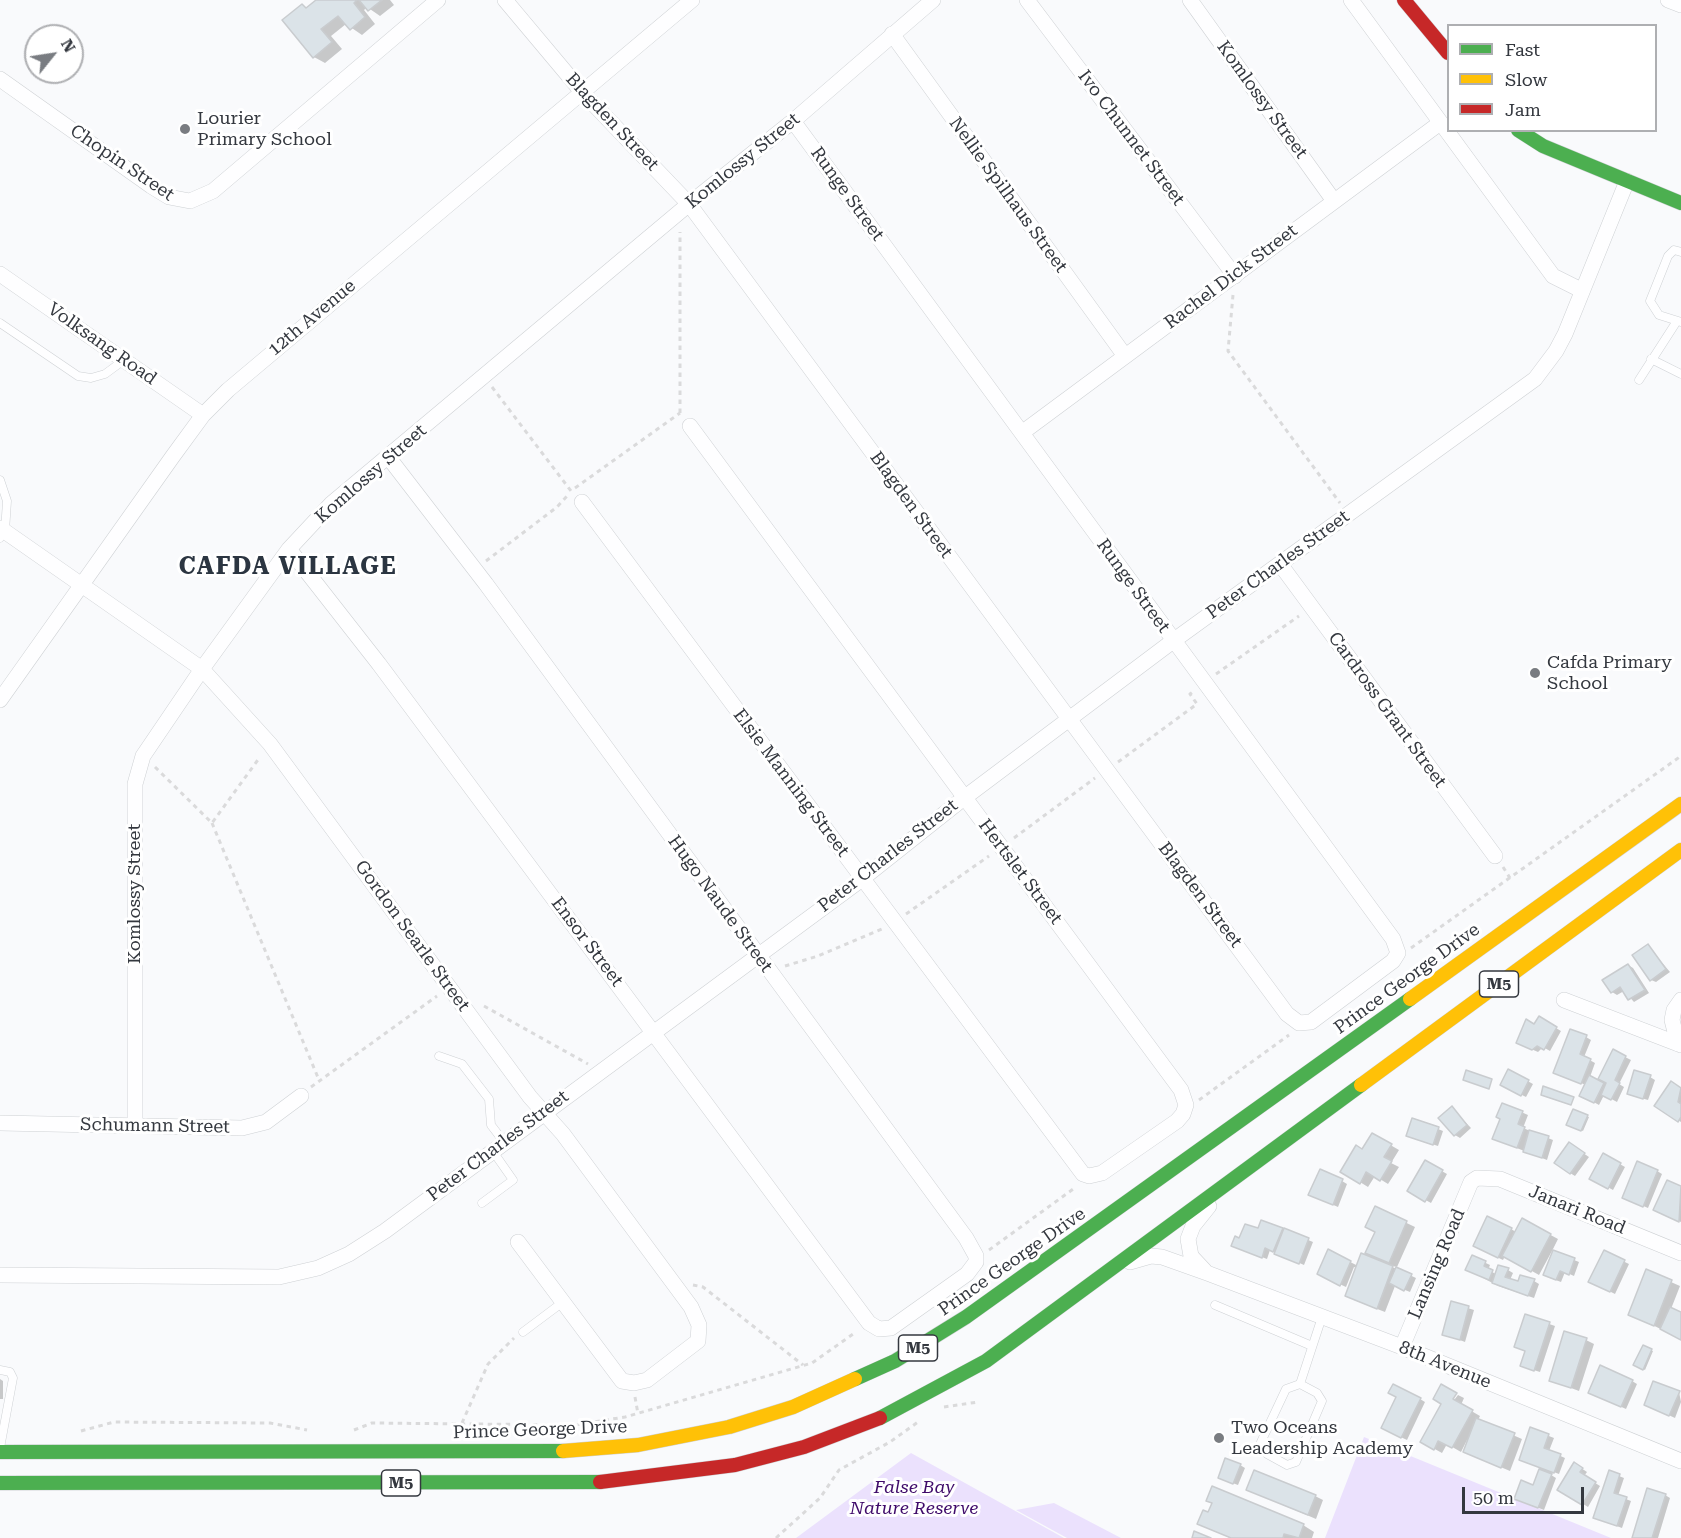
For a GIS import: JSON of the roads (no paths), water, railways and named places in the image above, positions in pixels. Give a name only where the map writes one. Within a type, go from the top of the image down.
[{"type":"main road","points":[[1404,0],[1447,51]]},
{"type":"main road","points":[[1521,132],[1544,146],[1681,203]]},
{"type":"main road","name":"Prince George Drive","points":[[0,1451],[577,1450],[638,1445],[687,1436],[729,1427],[793,1407],[895,1361],[966,1317],[1681,804]]},
{"type":"main road","name":"M5","points":[[0,1483],[579,1484],[641,1479],[735,1465],[815,1443],[880,1418],[946,1385],[1024,1335],[1681,850]]},
{"type":"street","name":"Chopin Street","points":[[0,79],[169,197],[190,201],[213,191],[438,0]]},
{"type":"street","name":"Blagden Street","points":[[505,0],[583,93],[689,204],[1296,1027]]},
{"type":"street","name":"12th Avenue","points":[[0,700],[203,415],[250,369],[692,0]]},
{"type":"street","name":"Komlossy Street","points":[[135,1126],[135,784],[143,756],[202,669],[289,549],[331,504],[389,458],[689,204],[793,121],[933,0]]},
{"type":"street","name":"Ivo Chunnet Street","points":[[1027,0],[1235,276]]},
{"type":"street","name":"Komlossy Street","points":[[1190,0],[1334,201]]},
{"type":"street","points":[[1351,0],[1553,276],[1581,290]]},
{"type":"street","points":[[1668,0],[1681,6]]},
{"type":"street","name":"Nellie Spilhaus Street","points":[[892,34],[1125,356]]},
{"type":"street","name":"Runge Street","points":[[793,121],[1023,432],[1397,946],[1398,952],[1393,961],[1323,1014],[1311,1022],[1296,1027]]},
{"type":"street","name":"Rachel Dick Street","points":[[1023,432],[1440,123]]},
{"type":"street","name":"Peter Charles Street","points":[[0,1275],[279,1277],[299,1274],[349,1254],[385,1231],[862,879],[964,798],[1173,641],[1535,380],[1556,351],[1627,181]]},
{"type":"street","name":"Volksang Road","points":[[1,277],[203,415]]},
{"type":"street","name":"Hertslet Street","points":[[690,426],[1185,1096],[1183,1114],[1177,1121],[1102,1173],[1084,1180]]},
{"type":"street","name":"Hugo Naude Street","points":[[389,458],[475,570],[966,1238],[976,1257],[973,1267],[951,1287],[903,1321],[885,1330]]},
{"type":"street","name":"Elsie Manning Street","points":[[582,502],[1084,1180]]},
{"type":"street","name":"Gordon Searle Street","points":[[2,532],[202,669],[270,744],[530,1097],[544,1112],[671,1281],[697,1318],[698,1341],[647,1380],[627,1382],[617,1376],[563,1302]]},
{"type":"street","name":"Ensor Street","points":[[289,549],[379,664],[869,1323],[885,1330]]},
{"type":"street","name":"Cardross Grant Street","points":[[1280,564],[1495,856]]},
{"type":"street","points":[[1564,1000],[1680,1045]]},
{"type":"street","points":[[1680,1045],[1672,1020],[1674,1010],[1681,1000]]},
{"type":"street","name":"Schumann Street","points":[[0,1124],[254,1125],[266,1122],[301,1096]]},
{"type":"street","name":"Janari Road","points":[[1471,1182],[1485,1177],[1500,1179],[1681,1253]]},
{"type":"street","name":"Lansing Road","points":[[1402,1347],[1471,1182]]},
{"type":"street","points":[[1207,1273],[1191,1256],[1188,1239],[1193,1226],[1221,1189]]},
{"type":"street","points":[[518,1242],[563,1302]]},
{"type":"street","name":"8th Avenue","points":[[1113,1269],[1151,1256],[1207,1273],[1402,1347],[1681,1461]]},
{"type":"lane","points":[[1639,380],[1651,359],[1679,321],[1655,312],[1650,301],[1668,256],[1674,250],[1681,252]]},
{"type":"lane","points":[[0,323],[78,376],[91,378],[105,374],[124,360]]},
{"type":"lane","points":[[1651,359],[1681,374]]},
{"type":"lane","points":[[0,480],[8,501],[2,532]]},
{"type":"lane","points":[[439,1056],[462,1064],[489,1099],[491,1125],[513,1180],[482,1203]]},
{"type":"lane","points":[[523,1332],[563,1302]]},
{"type":"lane","points":[[1215,1305],[1312,1346]]},
{"type":"lane","points":[[1300,1384],[1322,1317]]},
{"type":"lane","points":[[0,1370],[10,1372],[13,1378],[4,1409],[0,1451]]},
{"type":"lane","points":[[1300,1384],[1317,1393],[1322,1401],[1296,1462],[1287,1465],[1267,1454],[1262,1448],[1262,1442],[1286,1389],[1300,1384]]},
{"type":"place","name":"Lourier Primary School","points":[[185,129]]},
{"type":"place","name":"Cafda Primary School","points":[[1535,673]]},
{"type":"place","name":"Two Oceans Leadership Academy","points":[[1219,1438]]},
{"type":"district","name":"CAFDA VILLAGE","points":[[288,567]]},
{"type":"park label","name":"False Bay Nature Reserve","points":[[914,1498]]}]
